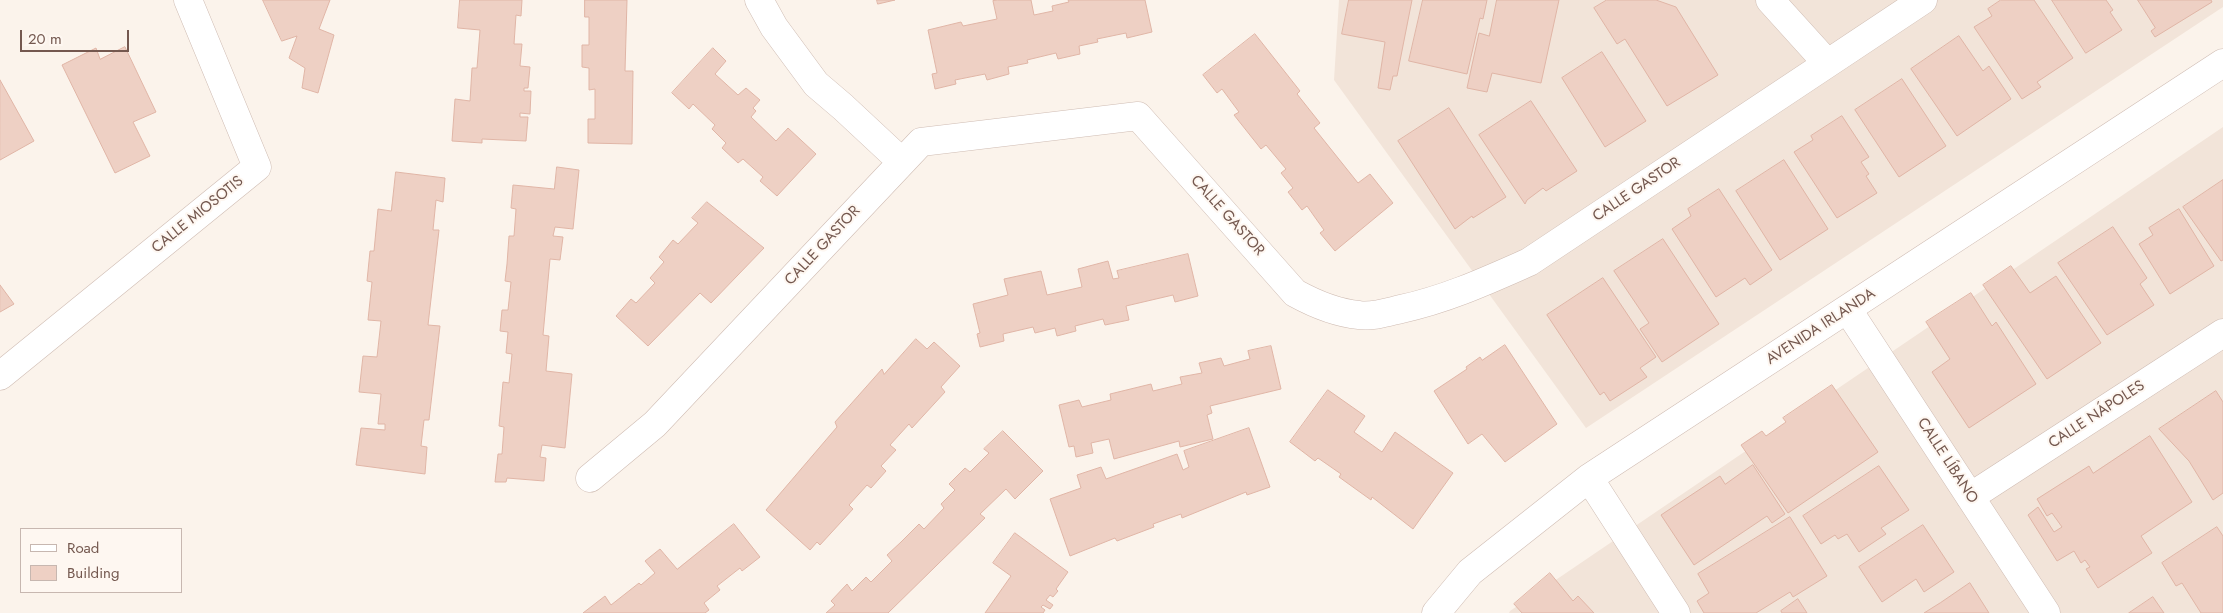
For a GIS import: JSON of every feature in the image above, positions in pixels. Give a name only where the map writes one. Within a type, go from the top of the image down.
[{"type":"street","name":"CALLE MIOSOTIS","points":[[0,376],[257,167],[188,0]]},
{"type":"street","points":[[759,0],[774,27],[816,84],[843,106],[902,162]]},
{"type":"street","points":[[1770,0],[1827,63]]},
{"type":"street","name":"CALLE GASTOR","points":[[590,478],[655,424],[921,142],[1138,116],[1295,293],[1315,304],[1361,316],[1385,313],[1435,302],[1529,262],[1923,0]]},
{"type":"street","name":"AVENIDA IRLANDA","points":[[1436,613],[1470,572],[1589,478],[2223,63]]},
{"type":"street","name":"CALLE LÍBANO","points":[[1848,310],[2046,613]]},
{"type":"street","name":"CALLE NÁPOLES","points":[[1970,497],[2223,333]]},
{"type":"street","points":[[1589,478],[1676,613]]},
{"type":"shaded area","points":[[1339,0],[2223,0],[2223,7],[1586,428],[1334,80]]},
{"type":"shaded area","points":[[2223,127],[2223,613],[1509,613],[1510,611]]},
{"type":"building","points":[[263,0],[330,0],[319,29],[334,35],[318,93],[302,88],[305,68],[289,58],[297,36],[282,41]]},
{"type":"building","points":[[460,0],[522,0],[521,16],[516,15],[514,44],[522,44],[520,66],[530,67],[528,88],[524,88],[524,91],[531,91],[530,114],[520,113],[520,117],[528,117],[526,141],[482,139],[482,143],[452,141],[455,99],[470,101],[472,68],[477,68],[480,30],[458,28]]},
{"type":"building","points":[[585,0],[627,0],[625,71],[633,71],[632,144],[588,143],[588,119],[595,119],[595,89],[589,90],[589,68],[582,67],[582,45],[589,45],[589,17],[585,17]]},
{"type":"building","points":[[877,0],[895,0],[878,4]]},
{"type":"building","points":[[1031,0],[1034,15],[1053,11],[1052,6],[1069,2],[1068,0],[1145,0],[1152,32],[1127,38],[1126,33],[1097,39],[1098,42],[1079,46],[1080,54],[1058,59],[1056,53],[1027,60],[1028,63],[1008,67],[1009,74],[987,80],[985,74],[955,80],[956,84],[935,89],[932,74],[937,73],[928,30],[961,22],[963,26],[997,19],[993,1]]},
{"type":"building","points":[[1349,0],[1412,0],[1397,76],[1393,76],[1390,90],[1378,88],[1385,42],[1342,34]]},
{"type":"building","points":[[1423,0],[1487,0],[1483,19],[1480,18],[1467,74],[1409,61]]},
{"type":"building","points":[[1497,0],[1559,0],[1541,83],[1492,73],[1487,92],[1467,88],[1479,33],[1489,36]]},
{"type":"building","points":[[1607,0],[1656,0],[1676,7],[1718,75],[1667,106],[1625,39],[1617,44],[1594,8]]},
{"type":"building","points":[[2001,0],[2034,0],[2073,58],[2037,82],[2041,87],[2022,99],[1974,27],[1992,16],[1988,9]]},
{"type":"building","points":[[2052,0],[2106,0],[2113,10],[2110,12],[2122,30],[2086,53]]},
{"type":"building","points":[[2138,0],[2211,0],[2212,2],[2155,37],[2151,31],[2155,28]]},
{"type":"building","points":[[1255,34],[1300,91],[1297,94],[1320,123],[1314,128],[1358,183],[1370,174],[1393,203],[1335,251],[1320,233],[1324,230],[1307,206],[1302,210],[1288,192],[1293,188],[1281,173],[1286,169],[1266,145],[1261,149],[1234,115],[1239,112],[1222,89],[1217,93],[1203,75]]},
{"type":"building","points":[[1959,36],[1983,71],[1989,66],[2011,99],[1957,136],[1911,69]]},
{"type":"building","points":[[125,47],[156,112],[133,122],[150,156],[115,173],[62,65],[96,48],[100,59]]},
{"type":"building","points":[[713,48],[726,61],[715,74],[738,95],[746,88],[760,100],[753,108],[756,111],[751,117],[776,141],[788,128],[816,154],[777,196],[760,181],[763,177],[743,159],[738,163],[722,148],[726,143],[712,129],[715,125],[693,104],[689,109],[672,93]]},
{"type":"building","points":[[1602,52],[1646,121],[1605,147],[1562,78]]},
{"type":"building","points":[[1902,79],[1946,146],[1899,177],[1855,110]]},
{"type":"building","points":[[0,80],[34,141],[0,160]]},
{"type":"building","points":[[1531,101],[1577,171],[1546,191],[1543,188],[1527,200],[1525,204],[1479,135]]},
{"type":"building","points":[[1449,108],[1506,197],[1473,218],[1472,216],[1455,229],[1398,141]]},
{"type":"building","points":[[1842,116],[1869,157],[1861,162],[1869,174],[1866,176],[1877,193],[1837,218],[1794,152],[1813,140],[1811,136]]},
{"type":"building","points":[[1784,160],[1828,229],[1780,260],[1736,191]]},
{"type":"building","points":[[557,167],[579,170],[573,229],[555,227],[553,236],[563,237],[560,260],[550,259],[543,335],[549,336],[546,371],[572,374],[565,448],[542,445],[540,457],[546,458],[544,481],[507,478],[506,482],[495,482],[498,454],[502,454],[504,427],[499,426],[503,382],[509,383],[512,354],[506,353],[508,332],[500,331],[502,310],[508,310],[511,282],[505,281],[509,236],[514,236],[516,209],[511,208],[513,185],[554,189]]},
{"type":"building","points":[[396,172],[445,178],[443,202],[436,200],[433,230],[439,230],[428,325],[440,326],[429,420],[424,420],[421,446],[427,447],[425,474],[356,465],[361,428],[385,430],[385,424],[378,424],[381,394],[359,392],[363,356],[377,357],[381,321],[368,320],[372,282],[367,281],[370,251],[374,251],[378,209],[391,211]]},
{"type":"building","points":[[2223,180],[2223,260],[2221,261],[2183,207]]},
{"type":"building","points":[[1719,189],[1772,270],[1750,285],[1745,278],[1716,297],[1672,229],[1691,216],[1688,209]]},
{"type":"building","points":[[707,202],[764,248],[711,303],[700,293],[648,346],[616,316],[631,299],[636,303],[655,283],[650,278],[664,262],[659,257],[673,240],[678,244],[698,223],[692,218]]},
{"type":"building","points":[[2179,209],[2214,266],[2170,294],[2139,244],[2153,235],[2149,228]]},
{"type":"building","points":[[2113,227],[2147,278],[2140,284],[2154,305],[2107,335],[2058,263]]},
{"type":"building","points":[[1663,239],[1719,324],[1662,362],[1640,329],[1649,323],[1614,271]]},
{"type":"building","points":[[1188,254],[1198,296],[1175,302],[1173,295],[1126,306],[1129,320],[1105,325],[1103,319],[1075,326],[1076,331],[1057,336],[1055,328],[1035,333],[1033,327],[1003,334],[1004,341],[980,347],[977,334],[980,333],[973,304],[1008,295],[1004,279],[1041,271],[1047,295],[1082,287],[1078,269],[1108,261],[1113,279],[1119,278],[1117,271]]},
{"type":"building","points":[[2011,266],[2030,293],[2056,276],[2101,343],[2047,379],[1983,285]]},
{"type":"building","points":[[1603,278],[1656,357],[1640,368],[1647,377],[1610,401],[1604,392],[1600,395],[1547,315]]},
{"type":"building","points":[[0,285],[14,304],[0,312]]},
{"type":"building","points":[[1971,293],[1992,326],[1996,322],[2036,384],[1969,428],[1932,372],[1950,359],[1926,322]]},
{"type":"building","points":[[916,339],[927,349],[934,342],[960,366],[941,387],[945,392],[912,428],[909,424],[890,445],[896,450],[881,466],[886,471],[871,488],[867,485],[849,505],[853,509],[820,545],[817,542],[810,550],[766,510],[837,427],[835,422],[882,369],[884,374]]},
{"type":"building","points":[[1505,345],[1557,424],[1505,462],[1482,434],[1468,444],[1434,391],[1467,369],[1466,367],[1480,357],[1482,360]]},
{"type":"building","points":[[1271,346],[1281,389],[1210,406],[1212,413],[1207,415],[1213,439],[1180,447],[1179,441],[1114,459],[1109,439],[1091,443],[1093,453],[1076,457],[1074,446],[1069,447],[1059,405],[1079,400],[1082,407],[1111,400],[1110,394],[1151,384],[1153,391],[1182,384],[1180,377],[1202,373],[1199,363],[1221,358],[1224,366],[1250,359],[1248,351]]},
{"type":"building","points":[[1832,385],[1878,452],[1788,513],[1741,445],[1762,431],[1766,436],[1786,422],[1783,418]]},
{"type":"building","points":[[1328,390],[1365,416],[1354,432],[1382,452],[1395,432],[1453,473],[1413,529],[1372,497],[1371,500],[1339,477],[1341,474],[1318,458],[1315,461],[1290,442]]},
{"type":"building","points":[[2216,391],[2223,402],[2223,493],[2213,500],[2189,461],[2159,429]]},
{"type":"building","points":[[1249,428],[1270,487],[1247,495],[1246,492],[1182,518],[1181,514],[1153,524],[1154,527],[1117,541],[1115,538],[1070,556],[1050,499],[1081,488],[1077,475],[1101,467],[1106,479],[1177,454],[1183,470],[1189,467],[1184,451]]},
{"type":"building","points":[[1003,431],[1043,471],[1015,499],[1006,489],[980,514],[985,518],[888,613],[826,613],[835,605],[831,601],[847,584],[852,591],[866,577],[871,582],[892,561],[887,555],[919,524],[924,529],[944,508],[941,504],[955,490],[949,484],[965,468],[970,472],[989,453],[984,449]]},
{"type":"building","points":[[2150,436],[2192,502],[2141,536],[2152,553],[2098,588],[2086,569],[2090,567],[2085,560],[2081,563],[2074,551],[2057,561],[2028,515],[2038,507],[2054,532],[2062,527],[2052,513],[2047,516],[2037,499],[2089,466],[2093,473]]},
{"type":"building","points":[[1753,465],[1785,514],[1772,523],[1767,516],[1694,565],[1661,515],[1720,476],[1725,484]]},
{"type":"building","points":[[1879,466],[1909,510],[1881,528],[1886,534],[1859,552],[1847,534],[1838,539],[1835,535],[1821,544],[1803,516]]},
{"type":"building","points":[[1790,517],[1827,576],[1793,597],[1790,592],[1756,613],[1704,613],[1697,601],[1709,593],[1698,574]]},
{"type":"building","points":[[734,524],[760,557],[742,571],[740,568],[717,586],[720,590],[704,603],[709,610],[705,613],[583,613],[605,596],[611,605],[639,583],[641,585],[655,573],[645,561],[660,549],[677,569]]},
{"type":"building","points":[[1923,525],[1954,572],[1924,592],[1916,579],[1882,602],[1859,567]]},
{"type":"building","points":[[2217,527],[2223,536],[2223,613],[2201,613],[2182,583],[2176,586],[2162,563]]},
{"type":"building","points":[[1015,533],[1068,572],[1056,589],[1058,591],[1053,597],[1050,595],[1046,600],[1053,605],[1050,609],[1043,605],[1041,607],[1045,610],[1043,613],[985,613],[1011,576],[993,563]]},
{"type":"building","points":[[1550,573],[1573,601],[1578,596],[1594,613],[1522,613],[1514,604]]},
{"type":"building","points":[[1970,583],[1989,613],[1924,613],[1940,603]]},
{"type":"building","points":[[2153,597],[2164,613],[2129,613]]},
{"type":"building","points":[[1798,599],[1807,613],[1782,613],[1781,611]]}]
